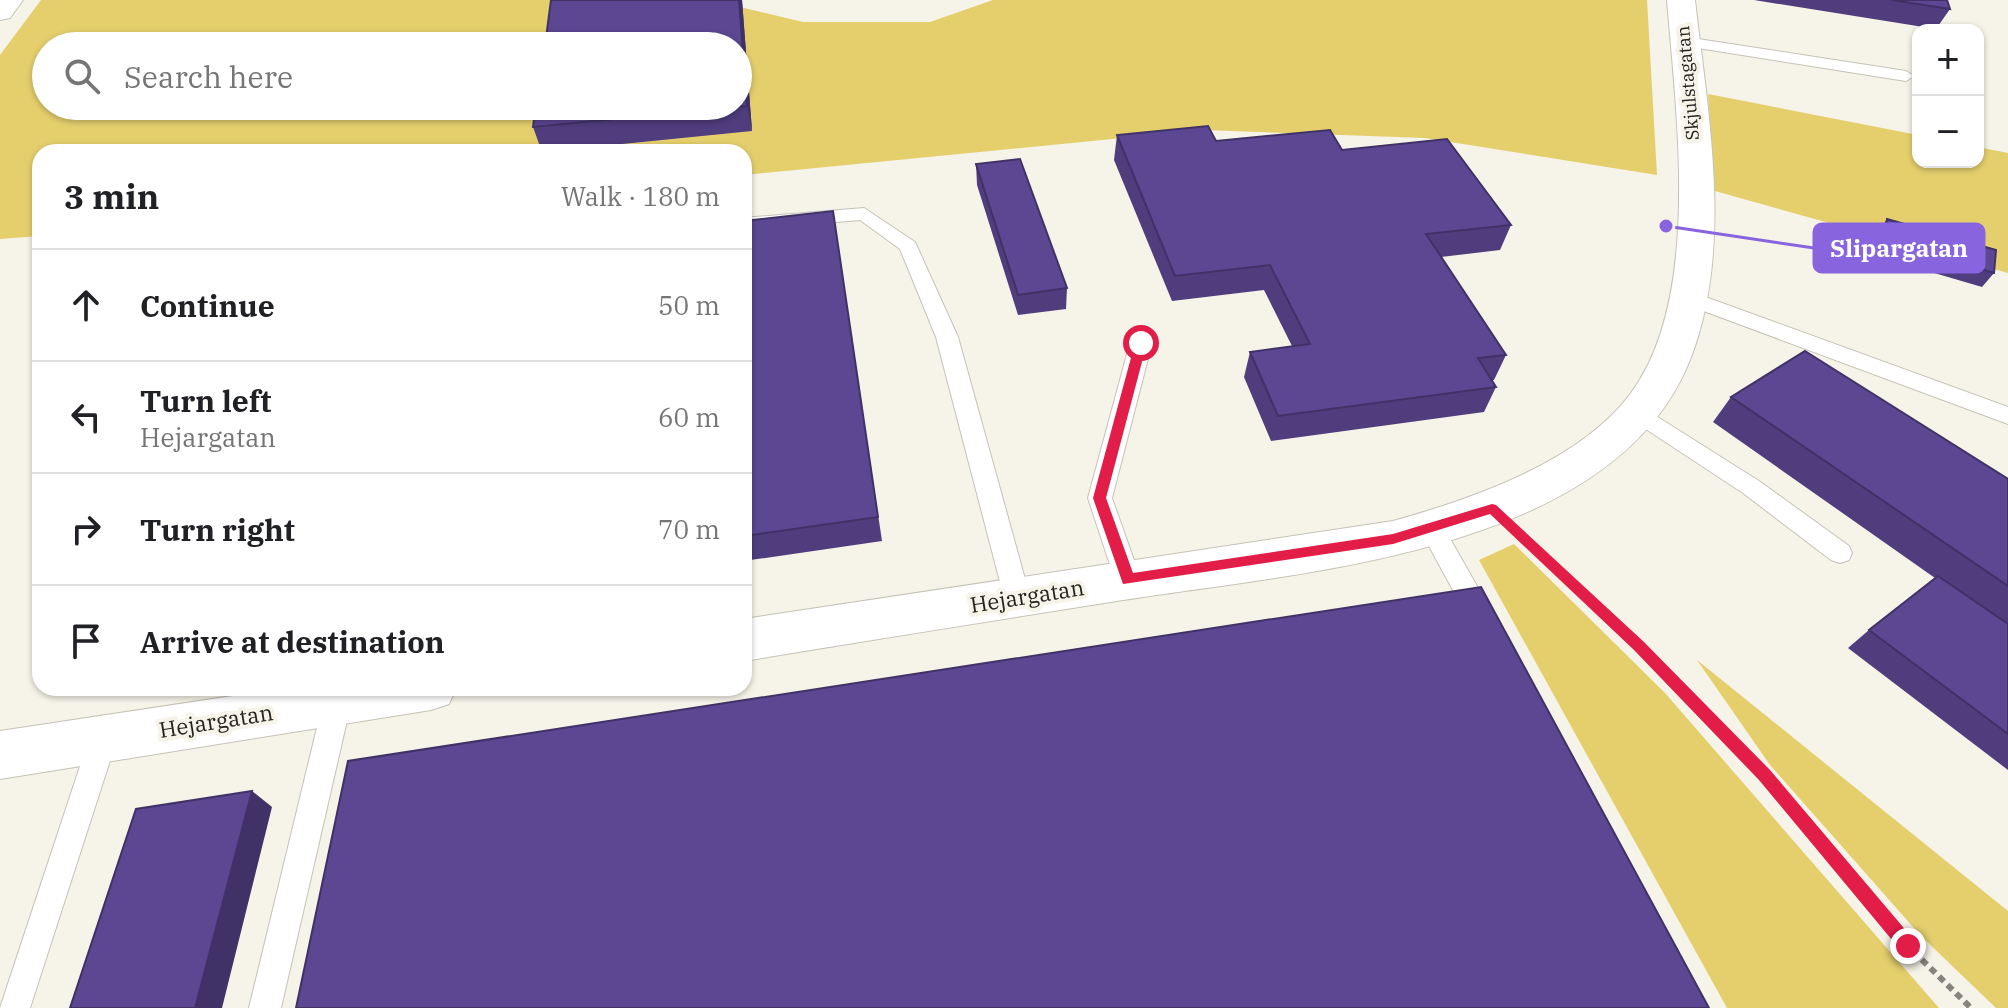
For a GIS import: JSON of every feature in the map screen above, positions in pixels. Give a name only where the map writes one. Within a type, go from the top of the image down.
[{"type":"street","points":[[0,12],[9,0]]},
{"type":"street","name":"Skjulstagatan","points":[[1681,0],[1694,165]]},
{"type":"street","name":"Hejargatan","points":[[752,639],[1393,539],[1492,509],[1589,457],[1645,404],[1677,347],[1689,298],[1694,269],[1694,165]]},
{"type":"street","name":"Hejargatan","points":[[0,755],[381,696]]},
{"type":"lane","points":[[1685,42],[1906,76]]},
{"type":"lane","points":[[752,223],[864,214],[908,246],[947,337],[1017,597]]},
{"type":"lane","points":[[1689,298],[2008,416]]},
{"type":"lane","points":[[1128,580],[1100,498],[1141,343]]},
{"type":"lane","points":[[1637,412],[1751,487],[1840,553]]},
{"type":"lane","points":[[1431,528],[1492,638]]},
{"type":"lane","points":[[265,1008],[337,703]]},
{"type":"lane","points":[[14,1008],[103,739]]},
{"type":"path","points":[[1492,509],[1687,694],[1764,775],[1908,946],[1971,1008]]},
{"type":"shaded area","points":[[41,0],[711,0],[803,22],[930,22],[993,0],[1647,0],[1657,175],[1425,138],[1204,130],[752,174],[752,144],[32,144],[32,237],[0,239],[0,55]]},
{"type":"shaded area","points":[[1708,94],[1912,134],[1912,168],[1984,168],[1984,148],[2008,153],[2008,273],[1715,191]]},
{"type":"shaded area","points":[[1514,544],[1665,693],[1939,1008],[1727,1008],[1479,560]]},
{"type":"shaded area","points":[[1697,660],[2008,911],[2008,1008],[1996,1008],[1921,936],[1770,765]]},
{"type":"building","points":[[551,0],[739,0],[741,32],[547,32]]},
{"type":"building","points":[[1891,0],[1947,0],[1950,9]]},
{"type":"building","points":[[534,120],[604,120],[533,127]]},
{"type":"building","points":[[1208,126],[1216,141],[1330,130],[1342,150],[1447,139],[1511,225],[1426,234],[1506,355],[1478,358],[1496,387],[1278,416],[1250,352],[1310,344],[1270,265],[1175,276],[1117,135]]},
{"type":"building","points":[[1020,159],[1067,288],[1018,295],[976,164]]},
{"type":"building","points":[[833,211],[878,517],[752,535],[752,220]]},
{"type":"building","points":[[1887,219],[1996,250],[1994,273],[1884,241]]},
{"type":"building","points":[[1805,351],[2008,479],[2008,586],[1731,397]]},
{"type":"building","points":[[1938,576],[2008,624],[2008,734],[1869,630]]},
{"type":"building","points":[[1481,587],[1709,1008],[296,1008],[348,761]]},
{"type":"building","points":[[252,791],[195,1008],[70,1008],[136,809]]},
{"type":"place","name":"Slipargatan","points":[[1666,226]]},
{"type":"route","points":[[1141,343],[1100,498],[1128,580],[1393,539],[1492,509],[1687,694],[1764,775],[1908,946]]}]
